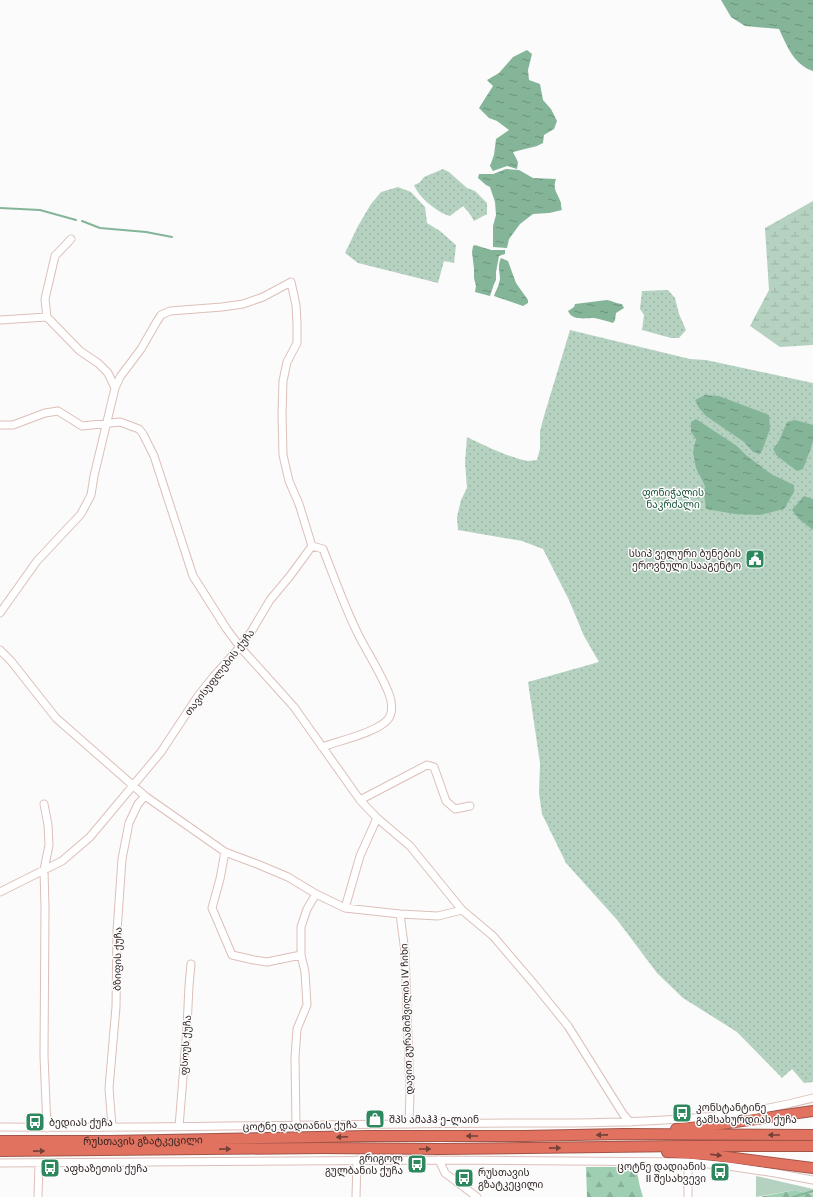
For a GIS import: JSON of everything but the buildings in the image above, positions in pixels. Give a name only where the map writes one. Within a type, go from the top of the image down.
[{"type":"highway","points":[[623,1134],[707,1126],[813,1111]]},
{"type":"highway","name":"რუსთავის გზატკეცილი","points":[[0,1141],[110,1141],[368,1136],[524,1136],[623,1134],[813,1135]]},
{"type":"highway","name":"რუსთავის გზატკეცილი","points":[[0,1151],[813,1146]]},
{"type":"highway","points":[[636,1147],[659,1152],[712,1154],[813,1168]]},
{"type":"street","points":[[71,239],[55,256],[45,300],[47,316],[80,351],[98,362],[108,374],[115,388]]},
{"type":"street","points":[[0,612],[37,561],[81,514],[91,495],[94,476],[115,388],[120,377],[141,349],[161,315],[170,311],[222,308],[243,304],[263,297],[291,282],[296,305],[297,342],[287,362],[283,381],[282,414],[283,455],[289,481],[299,504],[312,546],[324,549],[331,570],[358,633],[390,695],[392,708],[390,717],[385,723],[374,730],[322,746]]},
{"type":"street","points":[[0,320],[47,316]]},
{"type":"street","points":[[0,425],[13,425],[45,413],[58,411],[82,426],[120,422],[139,429],[154,456],[193,576],[226,628],[240,647],[294,707],[360,800],[377,818],[410,846],[462,910],[493,936],[568,1026],[623,1114],[630,1122]]},
{"type":"street","name":"თავისუფლების ქუჩა","points":[[0,892],[62,861],[90,837],[161,752],[198,696],[240,647],[251,632],[270,600],[312,546]]},
{"type":"street","points":[[0,650],[11,661],[56,718],[145,796],[225,852],[288,877],[316,894],[345,908],[400,914],[438,916],[462,910]]},
{"type":"street","points":[[360,800],[427,765],[434,767],[446,801],[455,809],[470,806]]},
{"type":"street","name":"ბზიფის ქუჩა","points":[[112,1127],[109,1088],[116,1007],[117,931],[122,859],[129,823],[138,804],[145,796]]},
{"type":"street","points":[[44,804],[48,825],[49,845],[44,870],[46,908],[44,1056],[47,1128]]},
{"type":"street","points":[[345,908],[360,856],[377,818]]},
{"type":"street","points":[[225,852],[220,879],[212,908],[232,955],[267,962],[301,955]]},
{"type":"street","points":[[296,1125],[295,1057],[297,1029],[307,1005],[305,972],[301,955],[301,927],[307,910],[316,894]]},
{"type":"street","name":"დავით გურამიშვილის IV ჩიხი","points":[[400,914],[405,952],[410,1093],[409,1124]]},
{"type":"street","name":"ფსოუს ქუჩა","points":[[179,1127],[191,964]]},
{"type":"street","name":"ცოტნე დადიანის ქუჩა","points":[[0,1127],[179,1127],[630,1122],[710,1116],[782,1105],[813,1098]]},
{"type":"street","points":[[356,1197],[357,1160]]},
{"type":"street","points":[[0,1163],[39,1164],[357,1160],[688,1162],[728,1166],[813,1180]]},
{"type":"street","points":[[439,1160],[445,1173],[477,1197]]},
{"type":"street","points":[[688,1162],[688,1197]]},
{"type":"street","points":[[38,1197],[39,1164]]},
{"type":"green space","points":[[443,169],[449,172],[467,188],[475,191],[487,203],[487,214],[474,221],[463,206],[450,216],[440,212],[424,200],[414,185],[419,183],[424,177]]},
{"type":"green space","points":[[398,187],[411,192],[425,207],[427,223],[440,231],[456,245],[454,263],[444,261],[438,283],[358,263],[345,253],[371,204],[381,192]]},
{"type":"green space","points":[[813,201],[813,345],[780,347],[750,326],[769,290],[765,228]]},
{"type":"green space","points":[[668,290],[675,298],[679,314],[686,330],[679,338],[671,338],[642,330],[644,315],[640,309],[642,291]]},
{"type":"green space","name":"ფონიჭალის ნაკრძალი","points":[[570,330],[690,359],[706,360],[813,383],[813,1082],[804,1083],[792,1069],[782,1078],[737,1032],[683,998],[657,973],[618,921],[566,863],[542,814],[539,793],[540,763],[528,682],[599,662],[584,636],[569,600],[543,549],[522,541],[458,530],[457,517],[461,500],[467,488],[465,462],[467,437],[513,457],[528,461],[537,460],[540,449],[540,431]]},
{"type":"green space","points":[[586,1167],[636,1167],[643,1197],[587,1197]]},
{"type":"green space","points":[[756,1176],[813,1189],[813,1195],[795,1190],[756,1197]]},
{"type":"green space","points":[[795,1190],[813,1195],[813,1197],[760,1197]]},
{"type":"water","points":[[721,0],[813,0],[813,71],[806,68],[796,60],[788,48],[779,29],[745,26],[731,17]]},
{"type":"water","points":[[527,50],[532,54],[528,70],[529,80],[540,84],[543,100],[551,109],[557,121],[554,129],[544,135],[543,143],[513,152],[518,162],[517,169],[507,166],[493,171],[490,166],[494,155],[496,139],[509,130],[497,121],[489,118],[479,108],[493,86],[487,80],[499,73],[513,57]]},
{"type":"water","points":[[506,169],[519,170],[533,178],[556,179],[555,189],[561,203],[562,210],[533,214],[520,224],[509,239],[507,248],[493,247],[493,226],[496,215],[495,202],[490,187],[478,178],[479,174],[493,174]]},
{"type":"water","points":[[475,245],[491,250],[505,250],[505,254],[499,256],[496,280],[490,296],[475,292],[476,286],[472,252],[473,246]]},
{"type":"water","points":[[501,258],[508,261],[516,283],[528,300],[528,303],[523,306],[494,296],[500,280],[499,265]]},
{"type":"water","points":[[607,300],[622,304],[624,308],[616,313],[613,323],[594,318],[576,318],[568,311],[574,307],[575,304]]},
{"type":"water","points":[[705,395],[719,396],[769,415],[770,429],[760,454],[753,452],[744,442],[706,416],[699,408],[695,400]]},
{"type":"water","points":[[696,419],[737,446],[746,455],[771,474],[794,485],[794,492],[784,509],[760,515],[735,514],[706,509],[704,494],[705,486],[696,468],[693,452],[696,439],[691,432],[691,422]]},
{"type":"water","points":[[795,420],[813,425],[812,445],[803,469],[797,471],[777,456],[773,449],[778,443],[787,422]]},
{"type":"water","points":[[804,496],[813,499],[813,530],[799,519],[792,510]]},
{"type":"waterway","points":[[0,208],[40,210],[76,220]]},
{"type":"waterway","points":[[82,221],[100,228],[146,232],[172,237]]},
{"type":"waterway","points":[[793,1197],[813,1191]]},
{"type":"place","name":"სსიპ ველური ბუნების ეროვნული სააგენტო","points":[[755,559]]},
{"type":"place","name":"კონსტანტინე გამსახურდიას ქუჩა","points":[[682,1113]]},
{"type":"place","name":"შპს ამაჰჰ ე-ლაინ","points":[[375,1119]]},
{"type":"place","name":"ბედიას ქუჩა","points":[[35,1122]]},
{"type":"place","name":"გრიგოლ გულბანის ქუჩა","points":[[417,1164]]},
{"type":"place","name":"აფხაზეთის ქუჩა","points":[[50,1168]]},
{"type":"place","name":"ცოტნე დადიანის II შესახვევი","points":[[720,1172]]},
{"type":"place","name":"რუსთავის გზატკეცილი","points":[[464,1178]]}]
